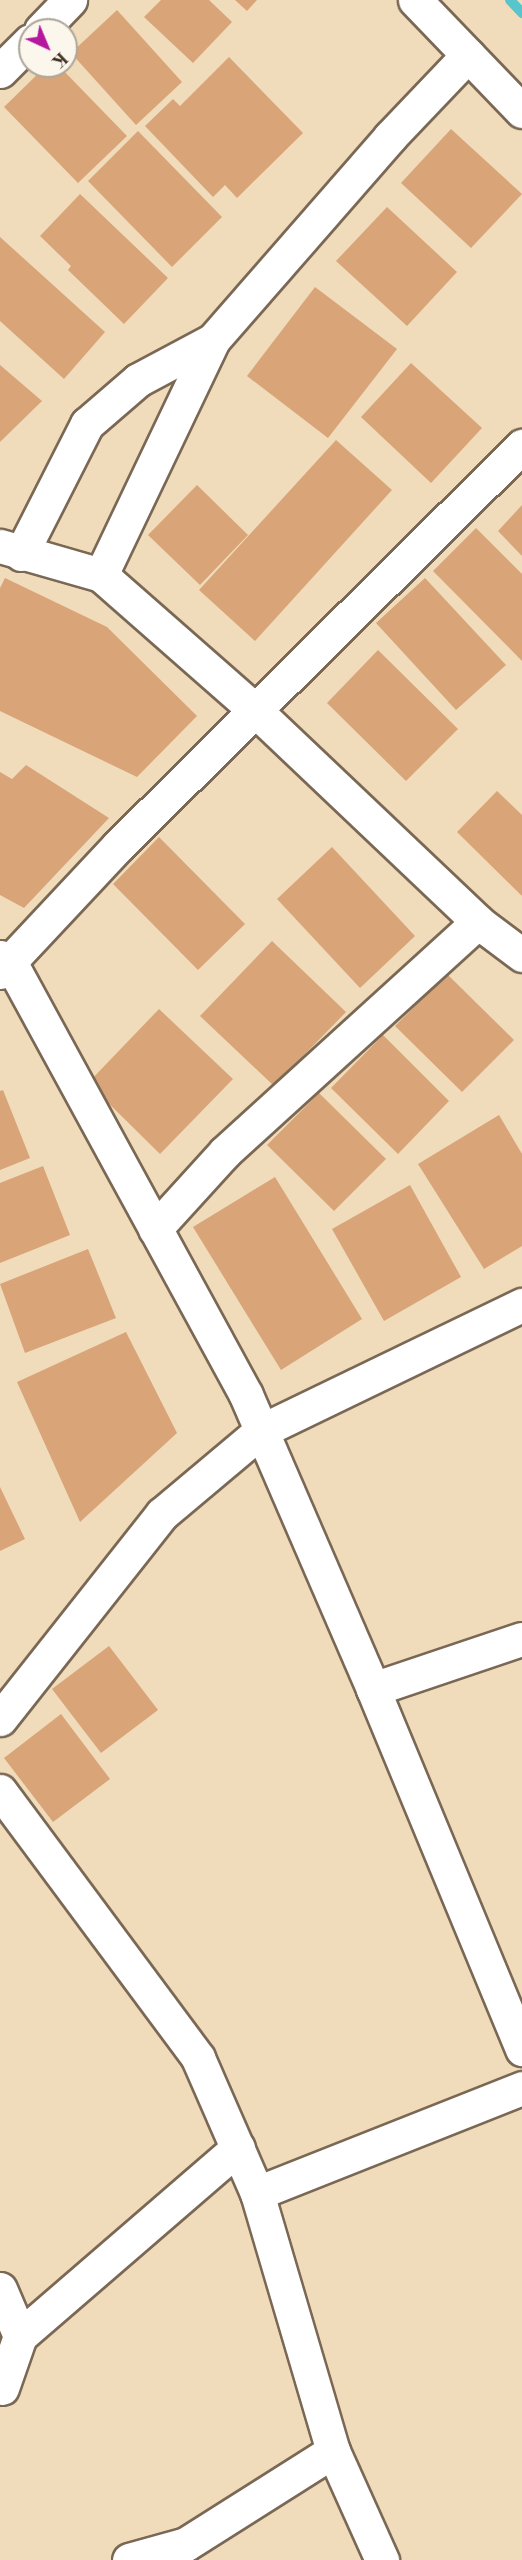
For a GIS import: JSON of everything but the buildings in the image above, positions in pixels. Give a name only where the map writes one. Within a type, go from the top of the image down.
[{"type":"street","points":[[53,18],[70,0]]},
{"type":"street","points":[[415,0],[522,111]]},
{"type":"street","points":[[0,71],[18,53]]},
{"type":"street","points":[[101,575],[213,340],[390,137],[468,55]]},
{"type":"street","points":[[213,340],[138,380],[87,424],[10,550],[101,575],[257,712],[478,922],[522,954]]},
{"type":"street","points":[[522,446],[257,712],[118,846],[3,964],[155,1229],[261,1431],[373,1689],[522,2049]]},
{"type":"street","points":[[155,1229],[225,1152],[478,922]]},
{"type":"street","points":[[0,1719],[162,1514],[261,1431],[522,1305]]},
{"type":"street","points":[[373,1689],[522,1639]]},
{"type":"street","points":[[0,1791],[198,2058],[257,2193],[333,2451],[382,2560]]},
{"type":"street","points":[[257,2193],[522,2088]]},
{"type":"street","points":[[2,2388],[20,2336],[238,2148]]},
{"type":"street","points":[[0,2289],[20,2336]]},
{"type":"street","points":[[129,2560],[186,2544],[333,2451]]},
{"type":"waterway","points":[[510,0],[522,13]]}]
